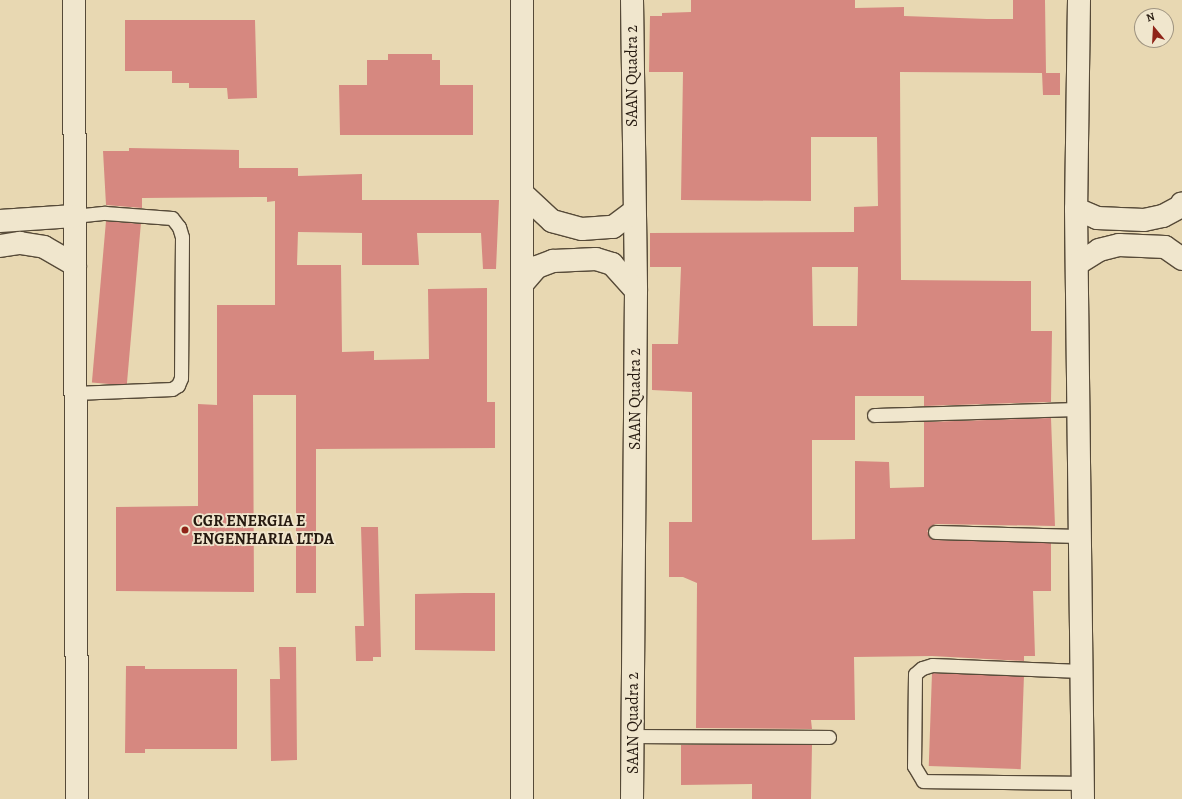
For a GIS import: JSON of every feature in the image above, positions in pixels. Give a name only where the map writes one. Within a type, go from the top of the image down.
[{"type":"street","points":[[74,0],[76,799]]},
{"type":"street","points":[[522,0],[522,799]]},
{"type":"street","name":"SAAN Quadra 2","points":[[632,0],[633,212],[636,291],[632,799]]},
{"type":"street","points":[[1079,0],[1076,209],[1082,791]]},
{"type":"street","points":[[523,194],[552,221],[582,229],[613,227],[633,212]]},
{"type":"street","points":[[1076,209],[1097,218],[1144,220],[1163,216],[1180,208],[1182,203]]},
{"type":"street","points":[[0,221],[74,216]]},
{"type":"street","points":[[0,246],[20,243],[44,247],[75,265]]},
{"type":"street","points":[[1077,264],[1099,250],[1119,245],[1165,247],[1182,259]]},
{"type":"street","points":[[523,283],[537,267],[553,262],[596,259],[612,264],[636,291]]},
{"type":"lane","points":[[74,216],[105,213],[172,218],[179,227],[182,237],[181,378],[178,385],[172,389],[75,393]]},
{"type":"lane","points":[[874,415],[1079,409]]},
{"type":"lane","points":[[935,532],[1080,536]]},
{"type":"lane","points":[[1081,670],[932,665],[922,668],[915,674],[914,766],[923,781],[1082,791]]},
{"type":"lane","points":[[633,736],[829,737]]},
{"type":"building","points":[[691,0],[855,0],[855,8],[904,7],[904,16],[1013,19],[1013,0],[1045,0],[1046,73],[1060,73],[1060,95],[1043,95],[1042,73],[900,72],[901,280],[1031,281],[1031,331],[1052,331],[1051,402],[924,406],[924,396],[855,396],[855,440],[812,440],[812,540],[855,539],[855,461],[889,462],[890,488],[924,487],[924,422],[1051,418],[1055,526],[935,524],[927,531],[935,540],[1051,543],[1051,591],[1033,591],[1035,656],[1024,656],[1024,661],[932,656],[854,657],[855,720],[811,720],[812,729],[696,728],[697,583],[683,577],[669,577],[669,522],[692,522],[692,392],[652,390],[652,344],[678,344],[681,267],[650,267],[650,233],[854,232],[854,207],[878,206],[877,137],[811,137],[811,201],[681,200],[683,72],[649,72],[650,16],[662,16],[662,13],[691,12]],"holes":[[[812,267],[858,267],[857,326],[813,326]]]},
{"type":"building","points":[[125,20],[255,20],[257,98],[228,99],[227,88],[189,88],[189,83],[172,83],[172,71],[125,71]]},
{"type":"building","points":[[388,54],[432,54],[432,60],[440,60],[440,85],[473,85],[473,135],[340,135],[339,85],[367,85],[367,60],[388,60]]},
{"type":"building","points":[[129,148],[239,150],[239,168],[298,168],[298,176],[362,174],[362,200],[499,200],[496,269],[483,269],[481,233],[417,233],[419,265],[362,265],[362,233],[298,232],[297,265],[341,265],[342,352],[374,351],[374,360],[429,359],[428,289],[487,288],[487,402],[495,402],[495,448],[316,449],[316,593],[296,593],[296,395],[253,395],[254,592],[116,591],[116,507],[198,506],[198,404],[217,405],[217,305],[275,305],[275,201],[267,202],[267,197],[142,198],[142,208],[106,205],[103,151],[129,151]]},
{"type":"building","points":[[106,221],[141,224],[127,385],[92,382]]},
{"type":"building","points":[[361,527],[378,527],[381,657],[373,657],[373,661],[356,661],[355,626],[364,626]]},
{"type":"building","points":[[495,593],[495,651],[415,650],[415,594]]},
{"type":"building","points":[[279,647],[296,647],[297,760],[271,761],[270,679],[280,679]]},
{"type":"building","points":[[126,666],[145,666],[145,669],[237,669],[237,749],[145,749],[145,753],[125,753]]},
{"type":"building","points":[[932,673],[1024,676],[1021,769],[929,766]]},
{"type":"building","points":[[681,745],[812,745],[811,799],[752,799],[752,784],[681,785]]},
{"type":"place","name":"CGR ENERGIA E ENGENHARIA LTDA","points":[[185,530]]}]
